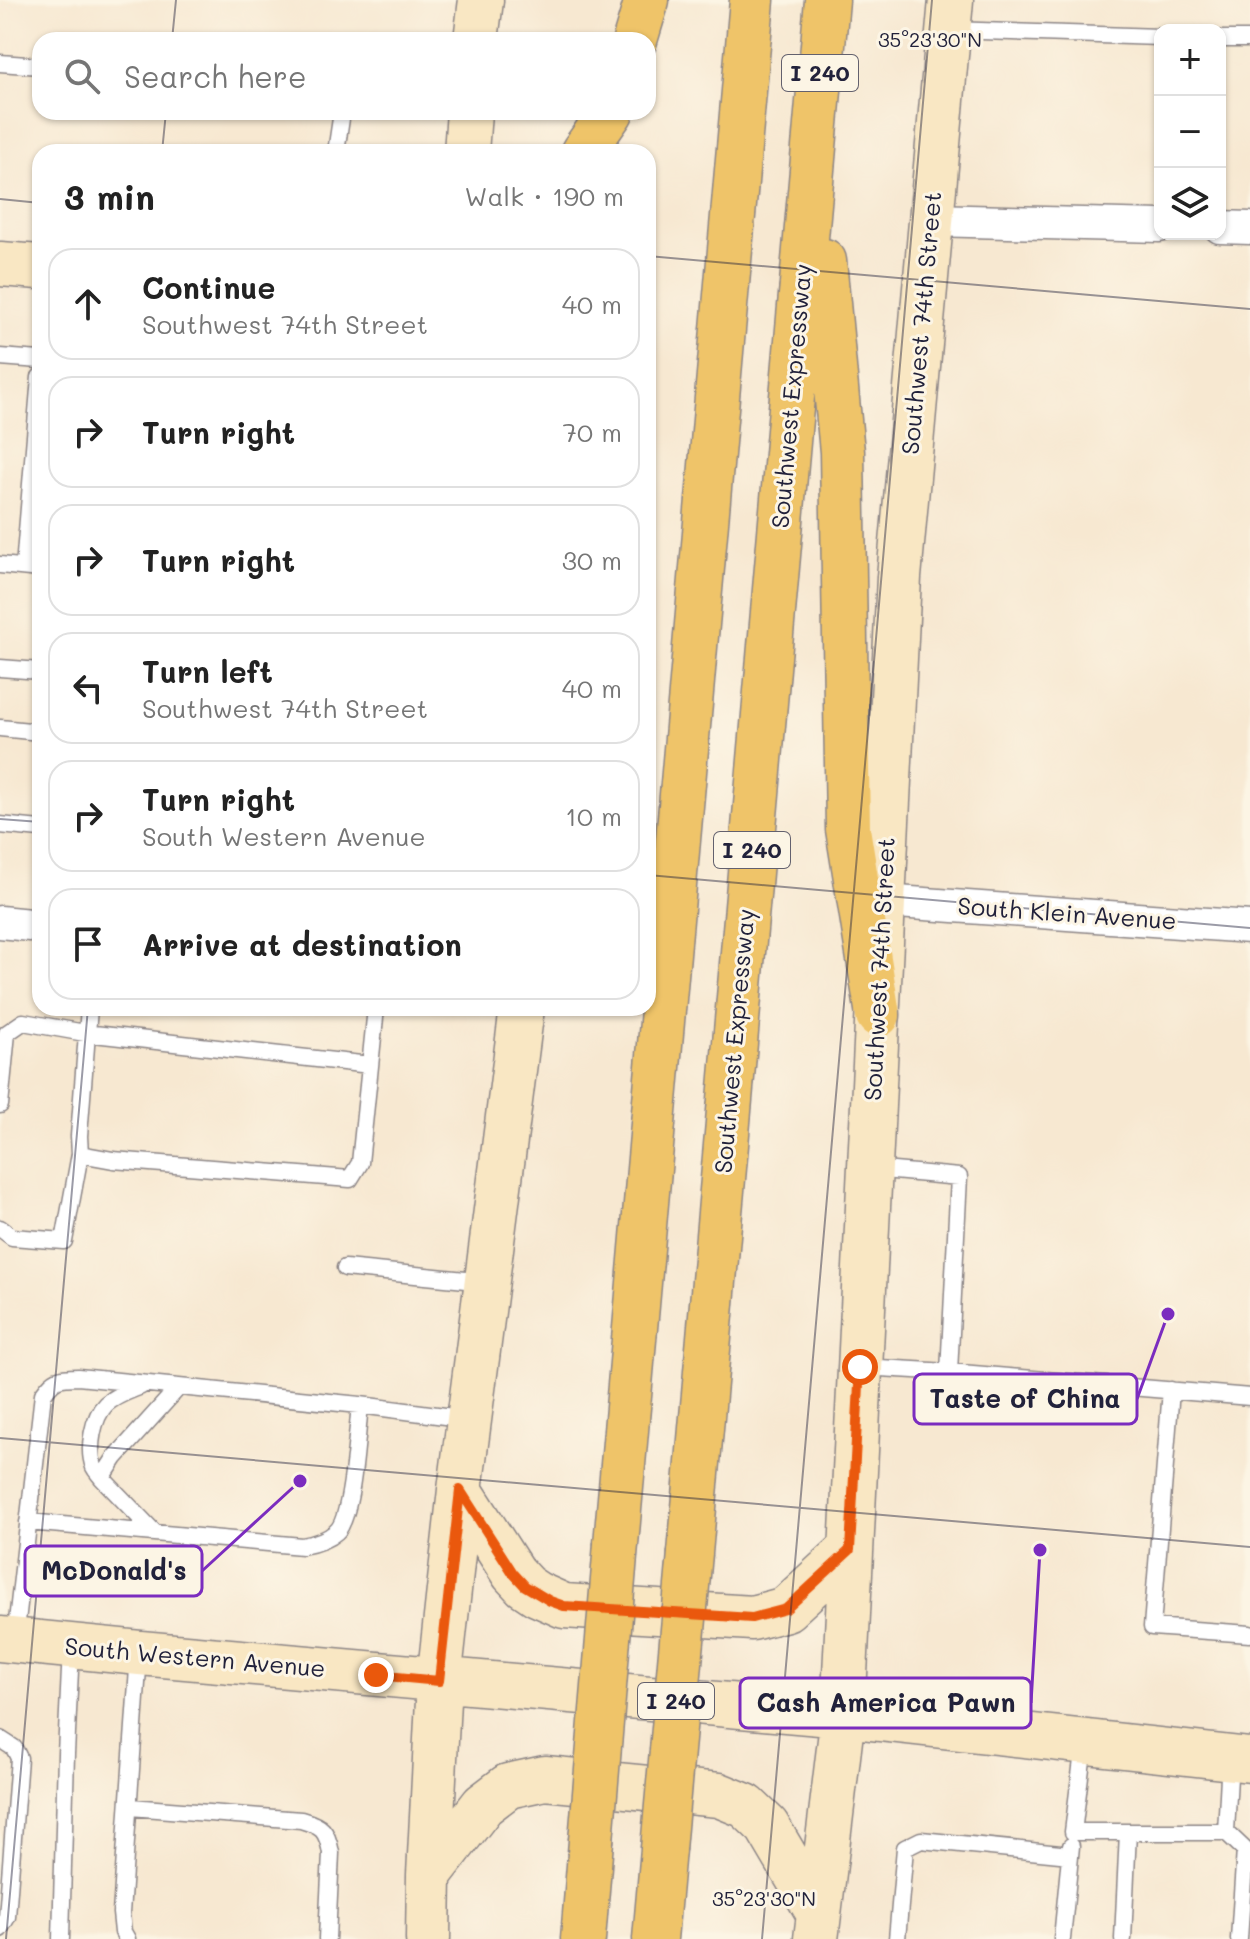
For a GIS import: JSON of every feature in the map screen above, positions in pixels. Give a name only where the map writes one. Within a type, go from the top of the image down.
[{"type":"highway","points":[[637,32],[647,0]]},
{"type":"highway","name":"I 240","points":[[583,1939],[752,0]]},
{"type":"highway","name":"Southwest Expressway","points":[[655,1939],[827,0]]},
{"type":"highway","points":[[589,144],[607,120]]},
{"type":"highway","points":[[606,144],[611,120]]},
{"type":"highway","points":[[814,146],[842,452],[848,829],[878,1015]]},
{"type":"main road","points":[[477,32],[481,0]]},
{"type":"main road","name":"Southwest 74th Street","points":[[817,1927],[843,1715],[899,577],[950,15]]},
{"type":"main road","points":[[467,144],[468,120]]},
{"type":"main road","points":[[0,264],[32,266]]},
{"type":"main road","points":[[428,1939],[439,1681],[460,1490],[521,1016]]},
{"type":"main road","points":[[460,1490],[519,1579],[537,1594],[564,1606],[752,1618],[786,1609],[850,1550]]},
{"type":"main road","name":"South Western Avenue","points":[[7,1639],[439,1681],[843,1715],[1240,1758]]},
{"type":"main road","points":[[429,1875],[483,1805],[508,1786],[545,1778],[719,1795],[746,1806],[767,1826],[817,1927]]},
{"type":"street","points":[[931,220],[1154,226]]},
{"type":"street","points":[[1226,227],[1250,228]]},
{"type":"street","name":"South Klein Avenue","points":[[883,901],[1250,927]]},
{"type":"street","points":[[0,922],[32,925]]},
{"type":"lane","points":[[950,15],[1154,36]]},
{"type":"lane","points":[[1226,39],[1250,39]]},
{"type":"lane","points":[[0,63],[32,65]]},
{"type":"lane","points":[[337,144],[341,120]]},
{"type":"lane","points":[[0,357],[32,359]]},
{"type":"lane","points":[[0,565],[32,568]]},
{"type":"lane","points":[[0,668],[32,670]]},
{"type":"lane","points":[[0,728],[32,731]]},
{"type":"lane","points":[[0,825],[32,828]]},
{"type":"lane","points":[[0,1228],[12,1237],[64,1241],[80,1154],[88,1016]]},
{"type":"lane","points":[[80,1154],[113,1160],[350,1179],[360,1163],[375,1016]]},
{"type":"lane","points":[[0,1105],[7,1033],[23,1022],[85,1033],[370,1065]]},
{"type":"lane","points":[[870,1169],[959,1177],[949,1372]]},
{"type":"lane","points":[[345,1268],[487,1282]]},
{"type":"lane","points":[[860,1367],[1250,1397]]},
{"type":"lane","points":[[7,1639],[28,1522],[43,1394],[52,1381],[78,1377],[470,1419]]},
{"type":"lane","points":[[147,1384],[113,1399],[99,1413],[92,1449],[94,1467],[102,1478],[155,1533]]},
{"type":"lane","points":[[102,1478],[115,1458],[178,1388]]},
{"type":"lane","points":[[1171,1390],[1152,1627],[1250,1634]]},
{"type":"lane","points":[[28,1522],[302,1546],[316,1544],[338,1531],[347,1514],[360,1405]]},
{"type":"lane","points":[[61,1939],[71,1647]]},
{"type":"lane","points":[[127,1939],[121,1913],[140,1653]]},
{"type":"lane","points":[[0,1739],[14,1748],[19,1758],[7,1917],[0,1929]]},
{"type":"lane","points":[[1062,1939],[1084,1741]]},
{"type":"lane","points":[[1226,1832],[1240,1758]]},
{"type":"lane","points":[[130,1807],[301,1820],[319,1825],[329,1839],[331,1853],[327,1939]]},
{"type":"lane","points":[[1073,1832],[1226,1832],[1245,1850],[1239,1939]]},
{"type":"lane","points":[[1123,1939],[1128,1832]]},
{"type":"lane","points":[[897,1939],[905,1848],[921,1840],[1070,1855]]},
{"type":"place","name":"Taste of China","points":[[1168,1314]]},
{"type":"place","name":"McDonald's","points":[[300,1481]]},
{"type":"place","name":"Cash America Pawn","points":[[1040,1550]]},
{"type":"route","points":[[376,1675],[439,1681],[460,1490],[513,1573],[525,1586],[550,1601],[564,1606],[752,1618],[786,1609],[850,1550],[860,1367]]}]
